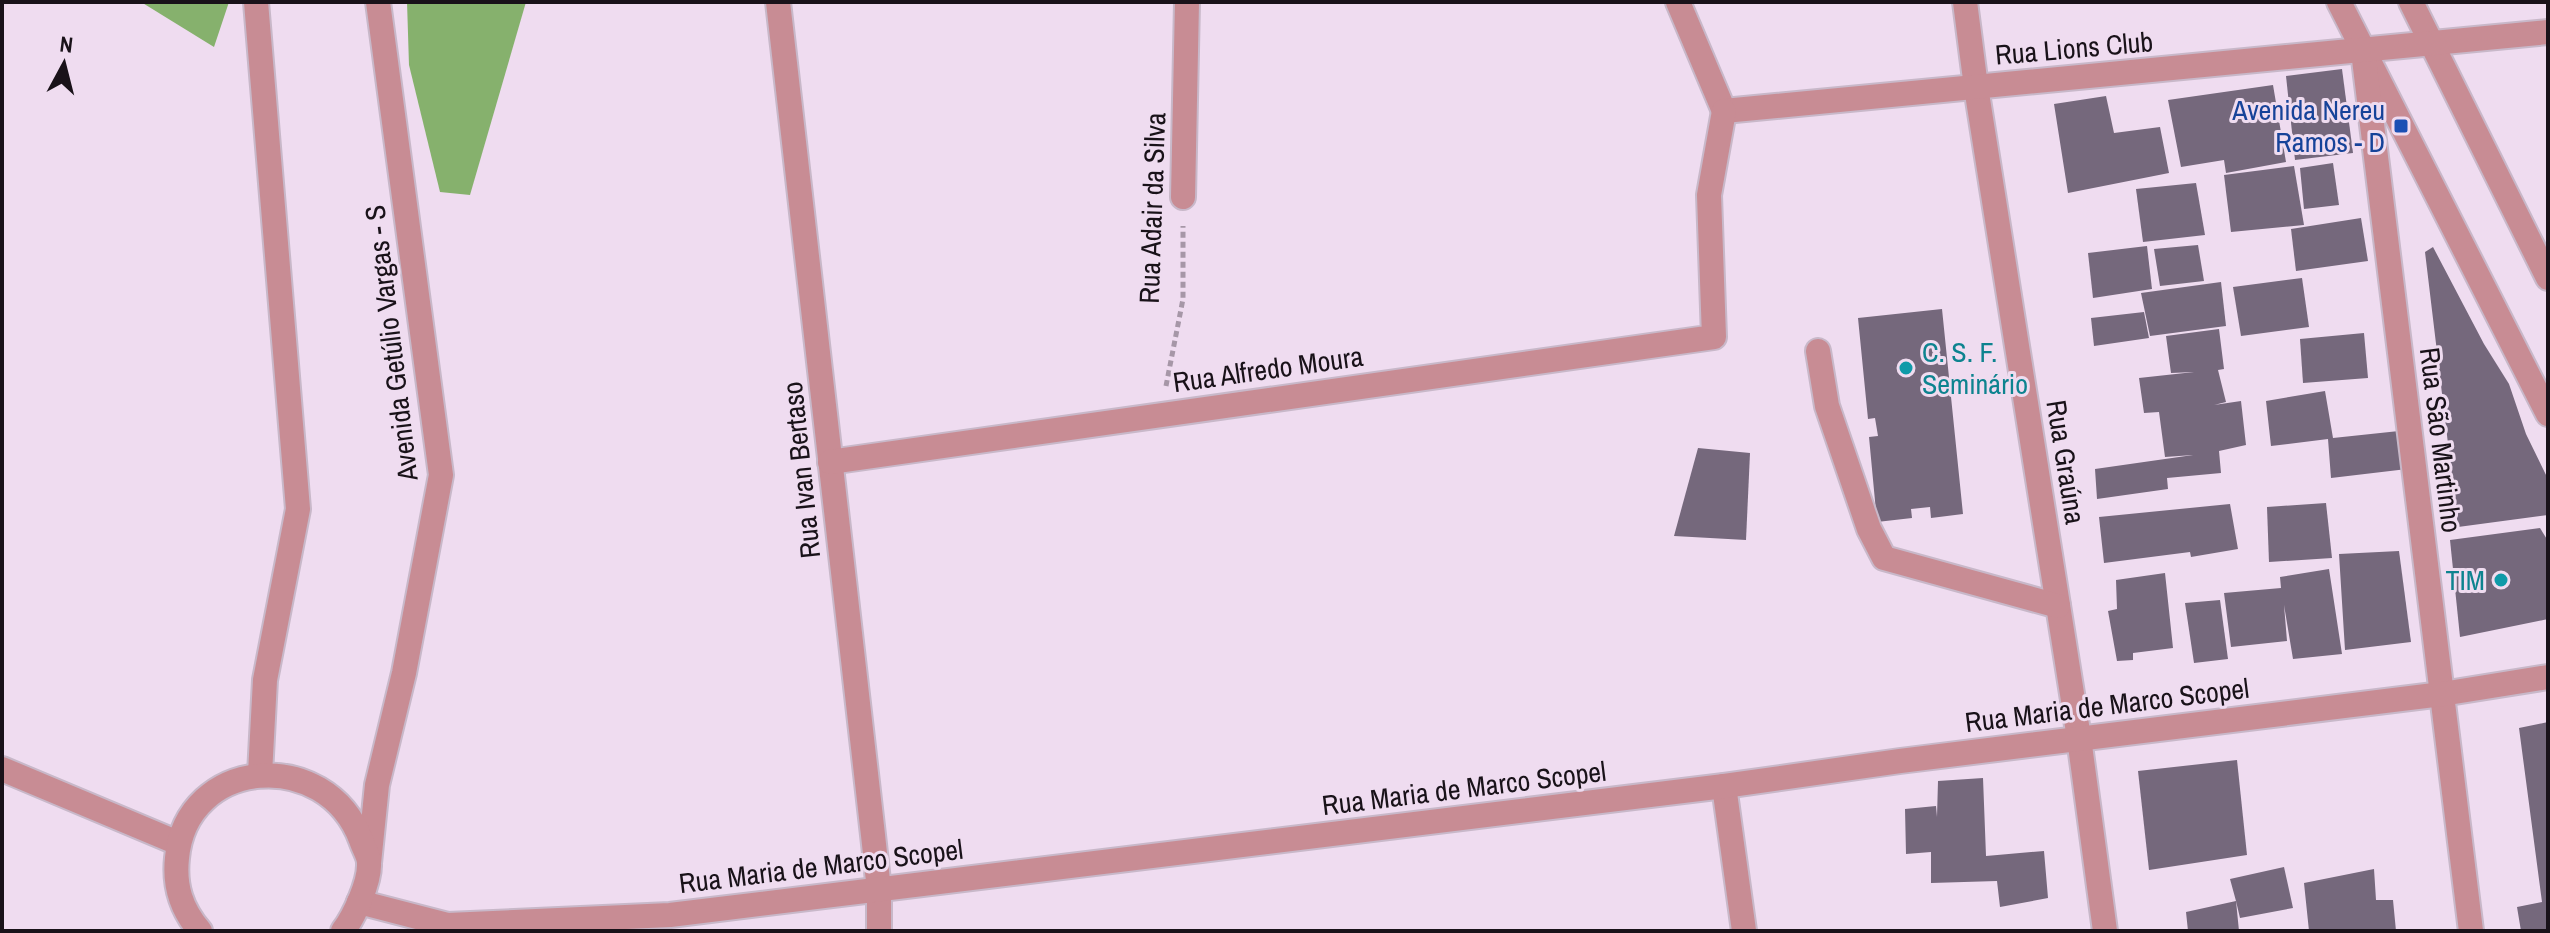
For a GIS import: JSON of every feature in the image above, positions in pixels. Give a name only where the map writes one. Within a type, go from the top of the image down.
[{"type":"street","points":[[256,2],[298,509],[265,680],[260,774]]},
{"type":"street","name":"Avenida Getúlio Vargas - S","points":[[343,931],[359,902],[369,863],[377,785],[404,673],[441,475],[378,2]]},
{"type":"street","name":"Rua Ivan Bertaso","points":[[778,2],[879,890],[879,931]]},
{"type":"street","name":"Rua Adair da Silva","points":[[1183,197],[1187,2]]},
{"type":"street","points":[[1678,2],[1724,111]]},
{"type":"street","name":"Rua Graúna","points":[[1965,2],[2079,738],[2105,931]]},
{"type":"street","points":[[2339,2],[2548,414]]},
{"type":"street","points":[[2411,2],[2548,278]]},
{"type":"street","name":"Rua Lions Club","points":[[1724,111],[2548,32]]},
{"type":"street","name":"Rua São Martinho","points":[[2363,51],[2471,931]]},
{"type":"street","name":"Rua Alfredo Moura","points":[[830,462],[1714,337],[1709,195],[1724,111]]},
{"type":"street","points":[[1818,351],[1827,406],[1869,529],[1884,558],[2058,606]]},
{"type":"street","name":"Rua Maria de Marco Scopel","points":[[359,902],[448,925],[670,915],[1724,786],[2079,738],[2442,694],[2548,677]]},
{"type":"street","points":[[2,769],[178,843]]},
{"type":"street","points":[[200,931],[186,915],[175,880],[178,843],[195,809],[224,786],[260,774],[297,777],[330,795],[354,823],[369,863]]},
{"type":"street","points":[[1724,786],[1744,931]]},
{"type":"path","name":"Rua Adair da Silva","points":[[1161,415],[1183,299],[1183,197]]},
{"type":"green space","points":[[141,2],[229,2],[214,47]]},
{"type":"green space","points":[[407,2],[526,2],[470,195],[440,192],[409,65]]},
{"type":"building","points":[[2342,69],[2353,153],[2295,160],[2286,76]]},
{"type":"building","points":[[2273,85],[2286,162],[2226,173],[2224,160],[2181,167],[2168,100]]},
{"type":"building","points":[[2106,96],[2114,133],[2160,127],[2169,173],[2068,193],[2054,104]]},
{"type":"building","points":[[2333,163],[2339,205],[2304,209],[2300,168]]},
{"type":"building","points":[[2294,166],[2304,225],[2231,232],[2224,175]]},
{"type":"building","points":[[2196,183],[2205,235],[2143,242],[2136,189]]},
{"type":"building","points":[[2361,218],[2368,261],[2296,271],[2291,229]]},
{"type":"building","points":[[2198,245],[2204,281],[2160,286],[2154,249]]},
{"type":"building","points":[[2147,246],[2152,289],[2093,298],[2088,253]]},
{"type":"building","points":[[2433,247],[2484,344],[2509,384],[2526,434],[2548,479],[2548,515],[2458,527],[2425,252]]},
{"type":"building","points":[[2302,278],[2309,327],[2241,336],[2233,287]]},
{"type":"building","points":[[2221,282],[2226,326],[2150,336],[2141,293]]},
{"type":"building","name":"C. S. F. Seminário","points":[[1942,309],[1963,514],[1931,518],[1930,507],[1911,509],[1912,518],[1877,522],[1869,437],[1878,436],[1875,418],[1868,419],[1858,318]]},
{"type":"building","points":[[2144,312],[2149,338],[2094,346],[2091,318]]},
{"type":"building","points":[[2219,329],[2224,369],[2218,370],[2226,402],[2214,405],[2241,401],[2246,445],[2219,451],[2221,473],[2167,478],[2168,489],[2097,499],[2095,469],[2193,455],[2165,457],[2159,412],[2144,413],[2139,378],[2194,372],[2171,373],[2166,336]]},
{"type":"building","points":[[2364,333],[2368,378],[2303,383],[2300,339]]},
{"type":"building","points":[[2325,391],[2333,438],[2399,431],[2407,469],[2331,478],[2328,439],[2271,446],[2266,401]]},
{"type":"building","points":[[1698,448],[1750,453],[1746,540],[1674,536]]},
{"type":"building","points":[[2326,503],[2332,558],[2269,562],[2267,507]]},
{"type":"building","points":[[2230,504],[2238,549],[2191,557],[2190,552],[2104,563],[2099,517]]},
{"type":"building","name":"TIM","points":[[2540,528],[2548,541],[2548,619],[2460,637],[2450,540]]},
{"type":"building","points":[[2399,551],[2411,642],[2345,650],[2339,554]]},
{"type":"building","points":[[2329,569],[2342,654],[2293,659],[2284,605],[2287,641],[2231,647],[2224,593],[2281,588],[2280,577]]},
{"type":"building","points":[[2165,573],[2173,648],[2133,653],[2133,660],[2117,661],[2108,611],[2117,609],[2116,580]]},
{"type":"building","points":[[2220,600],[2228,659],[2194,663],[2185,603]]},
{"type":"building","points":[[2548,722],[2548,931],[2521,931],[2517,907],[2542,902],[2519,728]]},
{"type":"building","points":[[2237,760],[2247,855],[2149,870],[2138,771]]},
{"type":"building","points":[[1983,778],[1986,856],[2044,851],[2048,898],[2000,907],[1997,881],[1931,883],[1931,852],[1906,854],[1905,809],[1936,806],[1937,817],[1938,781]]},
{"type":"building","points":[[2284,867],[2293,908],[2240,918],[2230,879]]},
{"type":"building","points":[[2374,869],[2376,900],[2393,900],[2396,931],[2309,931],[2304,883]]},
{"type":"building","points":[[2236,901],[2239,931],[2188,931],[2186,912]]},
{"type":"place","name":"Avenida Nereu Ramos - D","points":[[2401,126]]},
{"type":"place","name":"C. S. F. Seminário","points":[[1906,368]]},
{"type":"place","name":"TIM","points":[[2501,580]]}]
